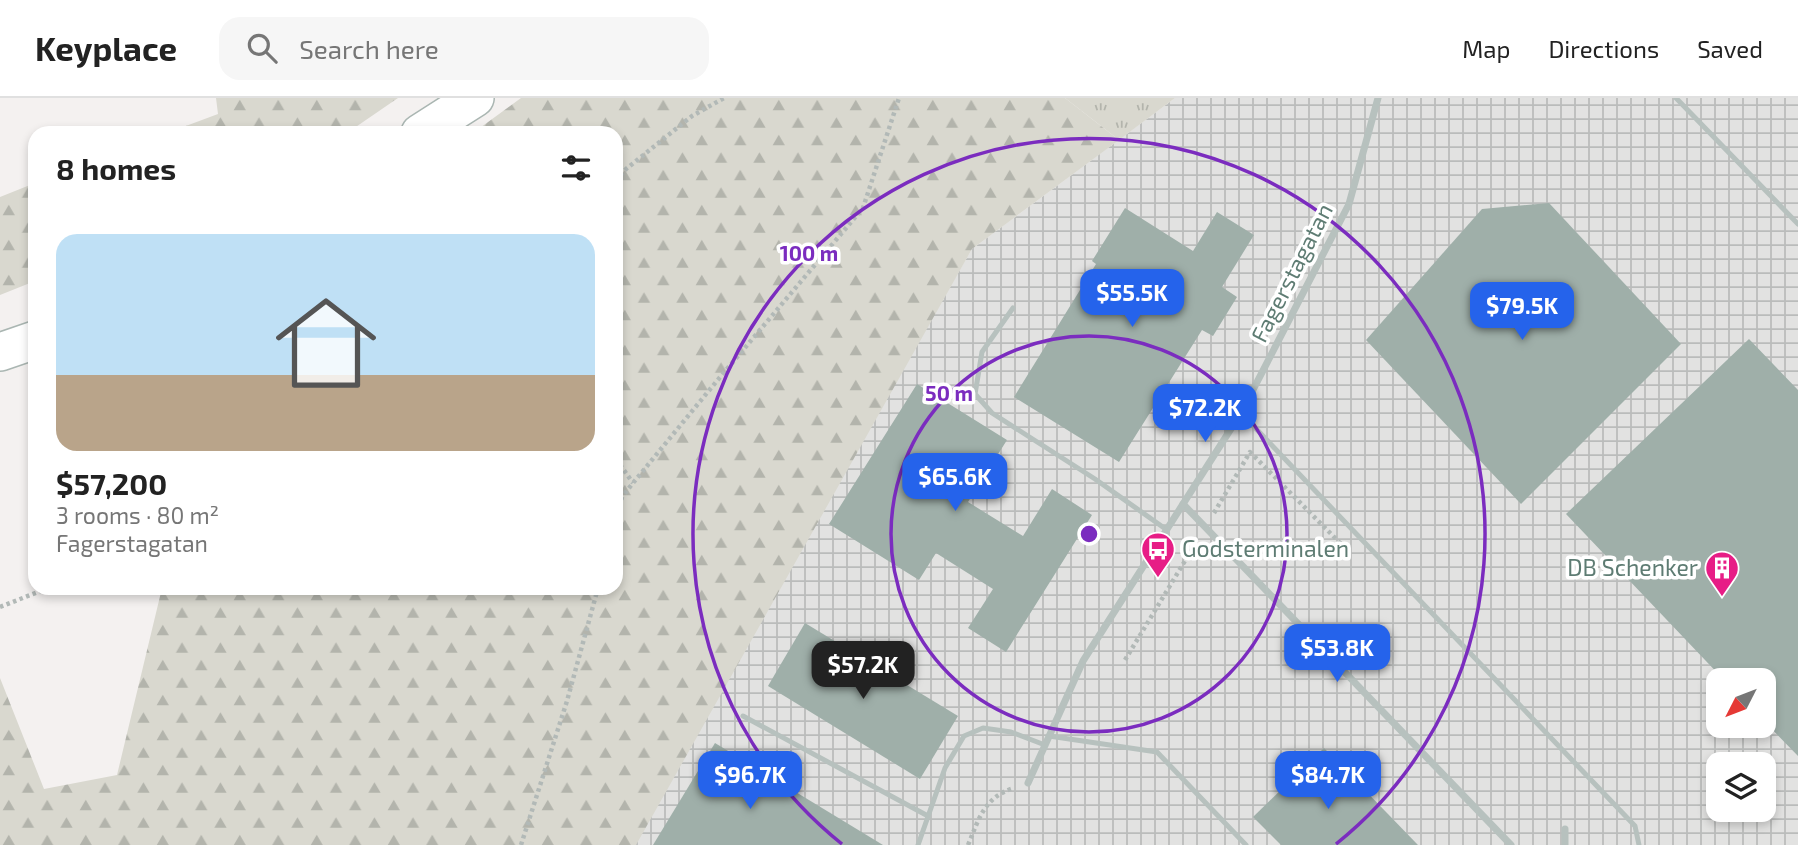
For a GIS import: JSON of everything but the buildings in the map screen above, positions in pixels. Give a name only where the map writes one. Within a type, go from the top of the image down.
[{"type":"main road","points":[[432,126],[475,98]]},
{"type":"main road","points":[[0,352],[28,342]]},
{"type":"street","name":"Fagerstagatan","points":[[1028,783],[1083,661],[1241,413],[1349,204],[1378,98]]},
{"type":"street","points":[[1183,504],[1511,845]]},
{"type":"street","points":[[1565,829],[1565,845]]},
{"type":"lane","points":[[1676,98],[1798,224]]},
{"type":"lane","points":[[1013,308],[982,352],[975,394],[992,413],[1095,478],[1167,530]]},
{"type":"lane","points":[[1241,413],[1635,826],[1639,845]]},
{"type":"lane","points":[[743,716],[928,816]]},
{"type":"lane","points":[[918,845],[945,768],[964,736],[983,728],[1011,732],[1045,745]]},
{"type":"lane","points":[[1049,736],[1157,752],[1246,845]]},
{"type":"path","points":[[623,173],[692,116],[723,98]]},
{"type":"path","points":[[623,496],[863,208],[899,98]]},
{"type":"path","points":[[1125,660],[1250,452],[1347,550]]},
{"type":"path","points":[[623,469],[633,484]]},
{"type":"path","points":[[0,607],[30,595]]},
{"type":"path","points":[[521,845],[567,701],[596,595]]},
{"type":"path","points":[[968,845],[983,809],[1000,792],[1028,783]]},
{"type":"shaded area","points":[[1175,98],[1798,98],[1798,845],[625,845],[972,249]]},
{"type":"green space","points":[[216,98],[398,98],[357,126],[186,126],[218,114]]},
{"type":"green space","points":[[521,98],[1065,98],[1119,140],[972,249],[636,845],[0,845],[0,678],[44,789],[117,775],[160,595],[623,595],[623,126],[483,126]]},
{"type":"green space","points":[[1065,98],[1175,98],[1119,140]]},
{"type":"green space","points":[[28,186],[28,284],[0,295],[0,197]]},
{"type":"place","name":"Godsterminalen","points":[[1158,579]]},
{"type":"place","name":"DB Schenker","points":[[1722,598]]}]
